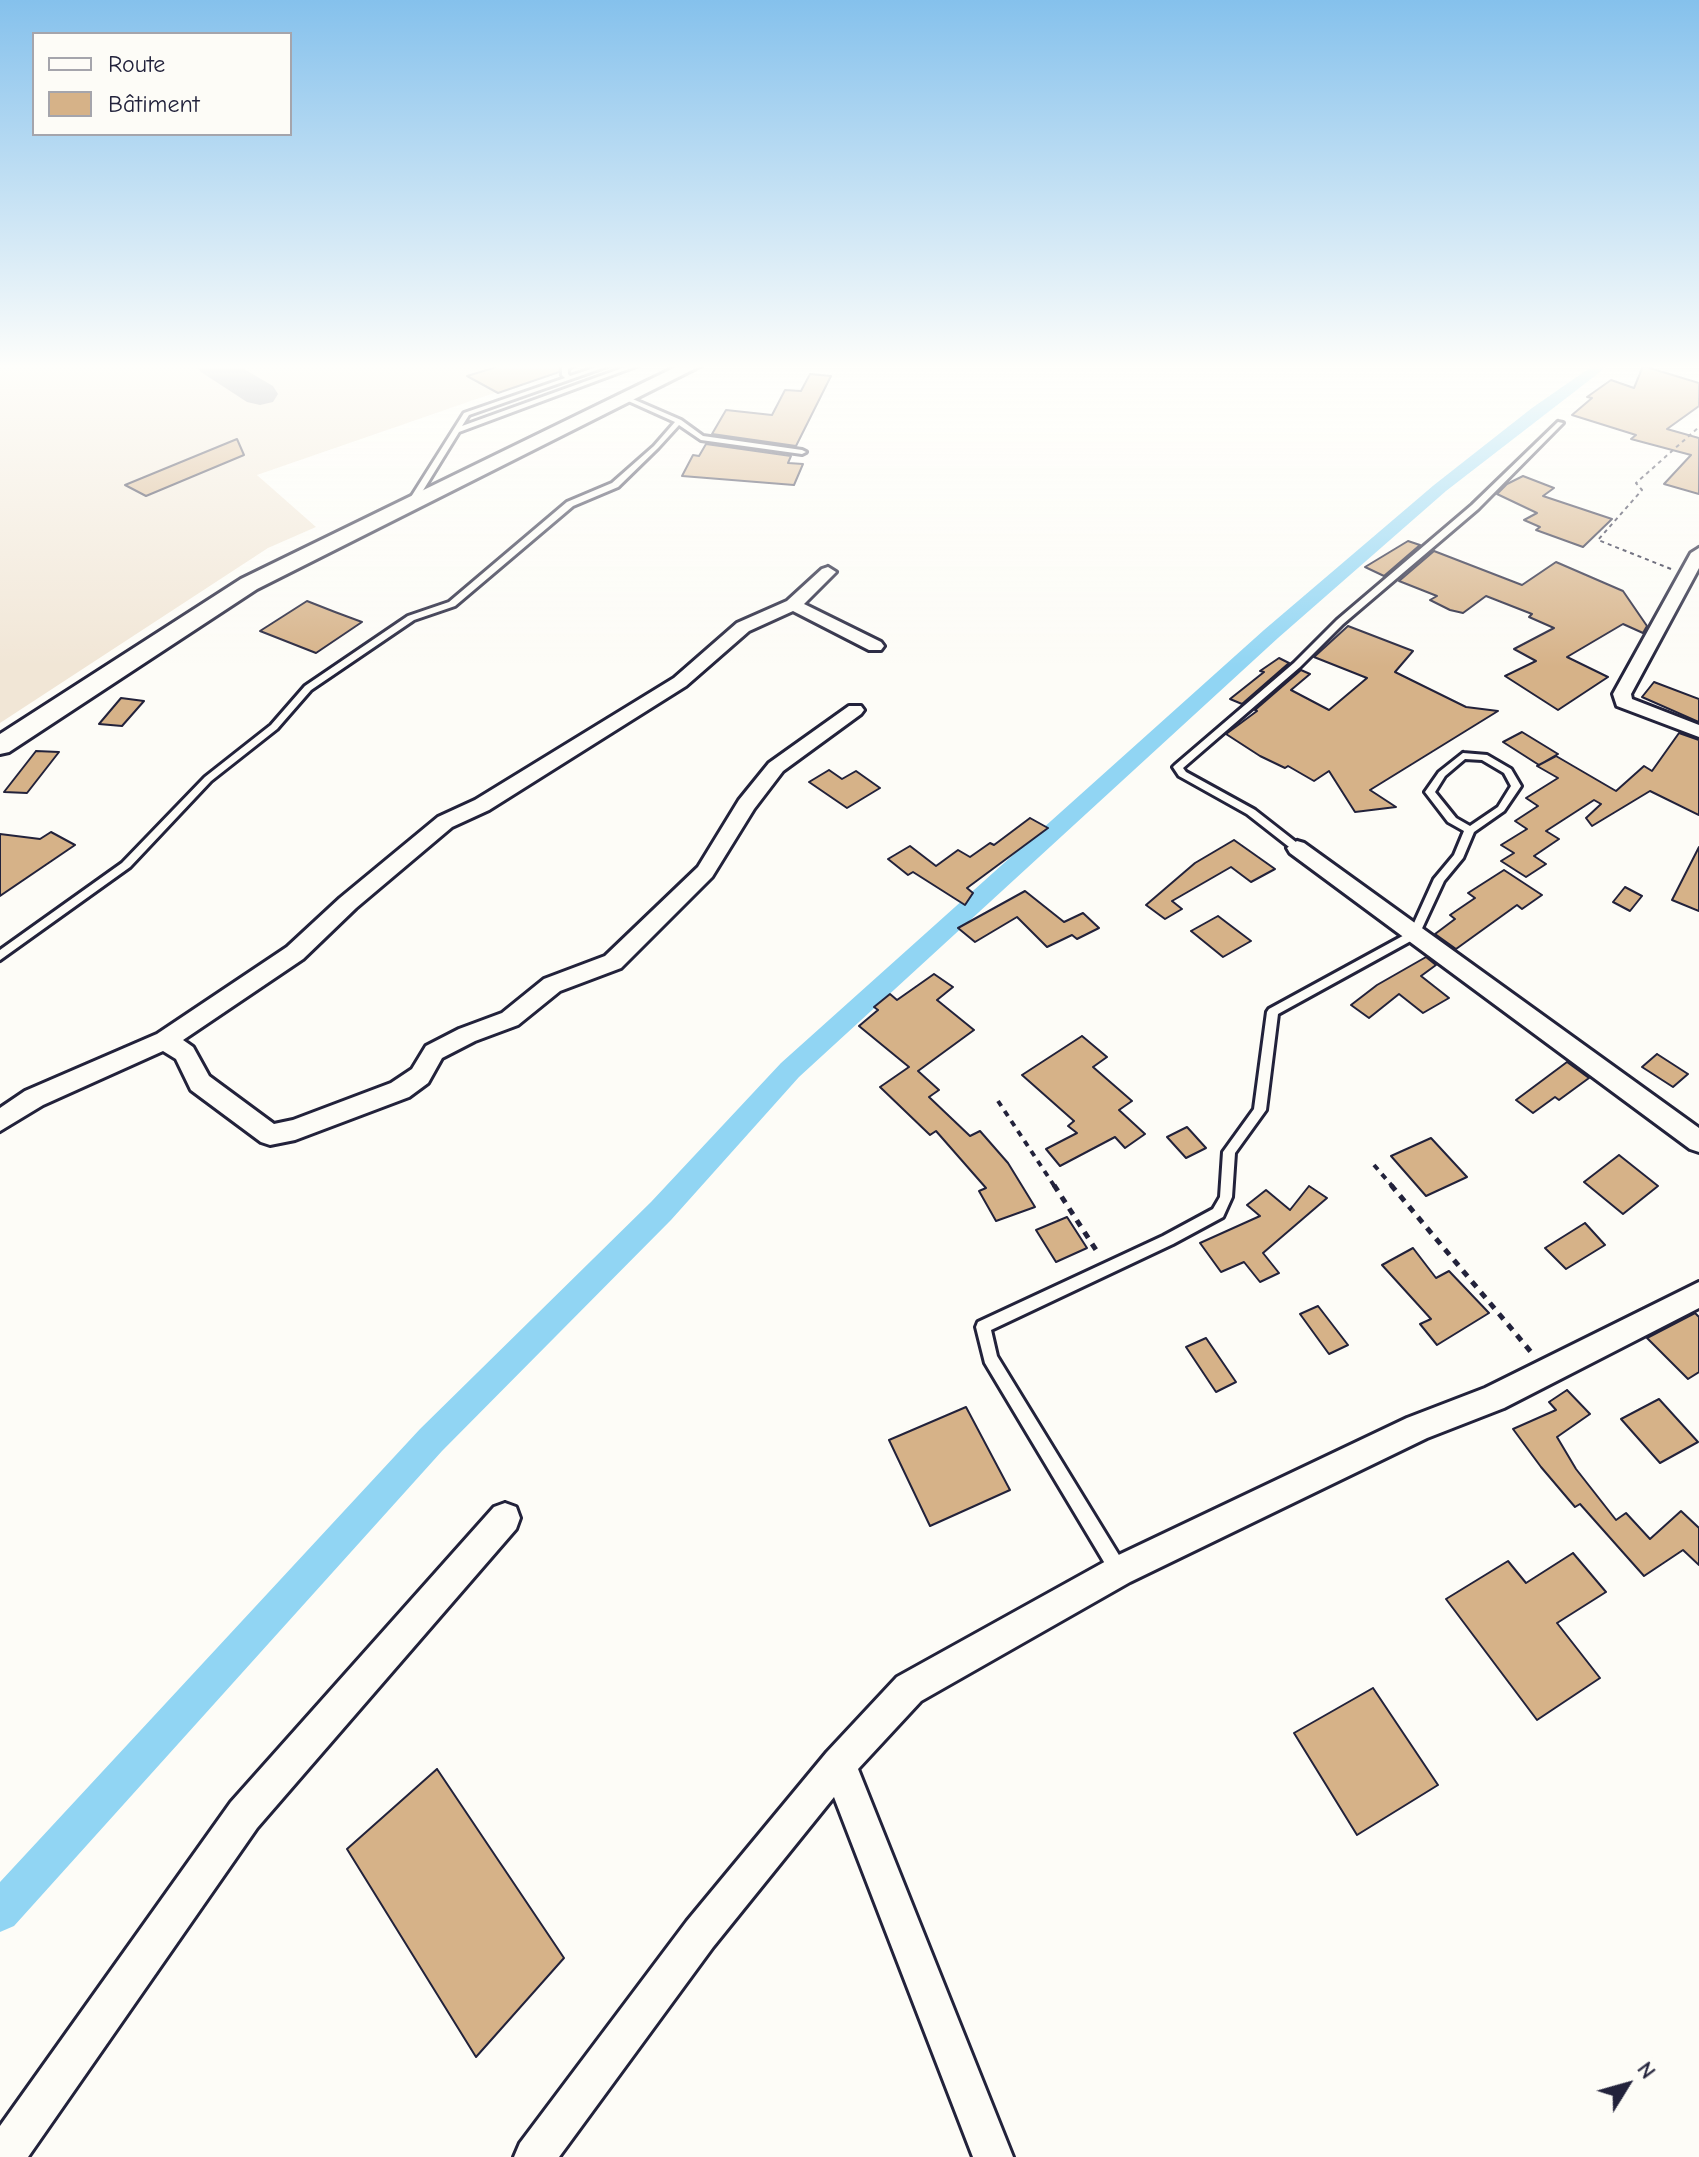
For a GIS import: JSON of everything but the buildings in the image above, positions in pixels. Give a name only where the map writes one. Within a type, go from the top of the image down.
[{"type":"main road","points":[[0,746],[222,599],[491,466]]},
{"type":"street","points":[[1699,553],[1622,694],[1623,702],[1699,731]]},
{"type":"street","points":[[0,1121],[34,1098],[165,1040],[295,953],[348,903],[445,822],[482,805],[680,682],[743,627],[793,605],[828,572]]},
{"type":"street","points":[[793,605],[875,646]]},
{"type":"street","points":[[165,1040],[185,1053],[200,1083],[270,1135],[295,1130],[400,1090],[420,1076],[434,1052],[467,1035],[510,1019],[552,985],[613,962],[705,872],[746,805],[776,767],[855,710]]},
{"type":"street","points":[[1297,848],[1699,1142]]},
{"type":"street","points":[[534,2157],[700,1934],[839,1764],[909,1689],[1119,1571],[1417,1428],[1494,1398],[1699,1294]]},
{"type":"street","points":[[3,2157],[244,1815],[505,1518]]},
{"type":"street","points":[[839,1764],[993,2157]]},
{"type":"lane","points":[[410,506],[434,466]]},
{"type":"lane","points":[[0,956],[126,865],[208,779],[274,727],[308,688],[411,618],[452,604],[570,504],[615,485],[636,466]]},
{"type":"lane","points":[[1297,848],[1251,812],[1182,774],[1178,767],[1475,507],[1517,466]]},
{"type":"lane","points":[[1119,1571],[990,1358],[983,1327],[1218,1213],[1226,1197],[1229,1152],[1260,1110],[1273,1012],[1414,934],[1439,879],[1459,856],[1470,830],[1501,809],[1516,786],[1508,771],[1484,757],[1463,756],[1442,774],[1430,792],[1452,820],[1470,830]]},
{"type":"path","points":[[1656,466],[1636,483],[1642,490],[1598,540],[1685,575]]},
{"type":"path","points":[[998,1101],[1108,1269]]},
{"type":"path","points":[[1374,1165],[1546,1370]]},
{"type":"shaded area","points":[[0,466],[284,466],[257,475],[316,527],[268,548],[0,723]]},
{"type":"waterway","points":[[0,1912],[431,1440],[661,1211],[790,1070],[1271,634],[1468,466]]}]
